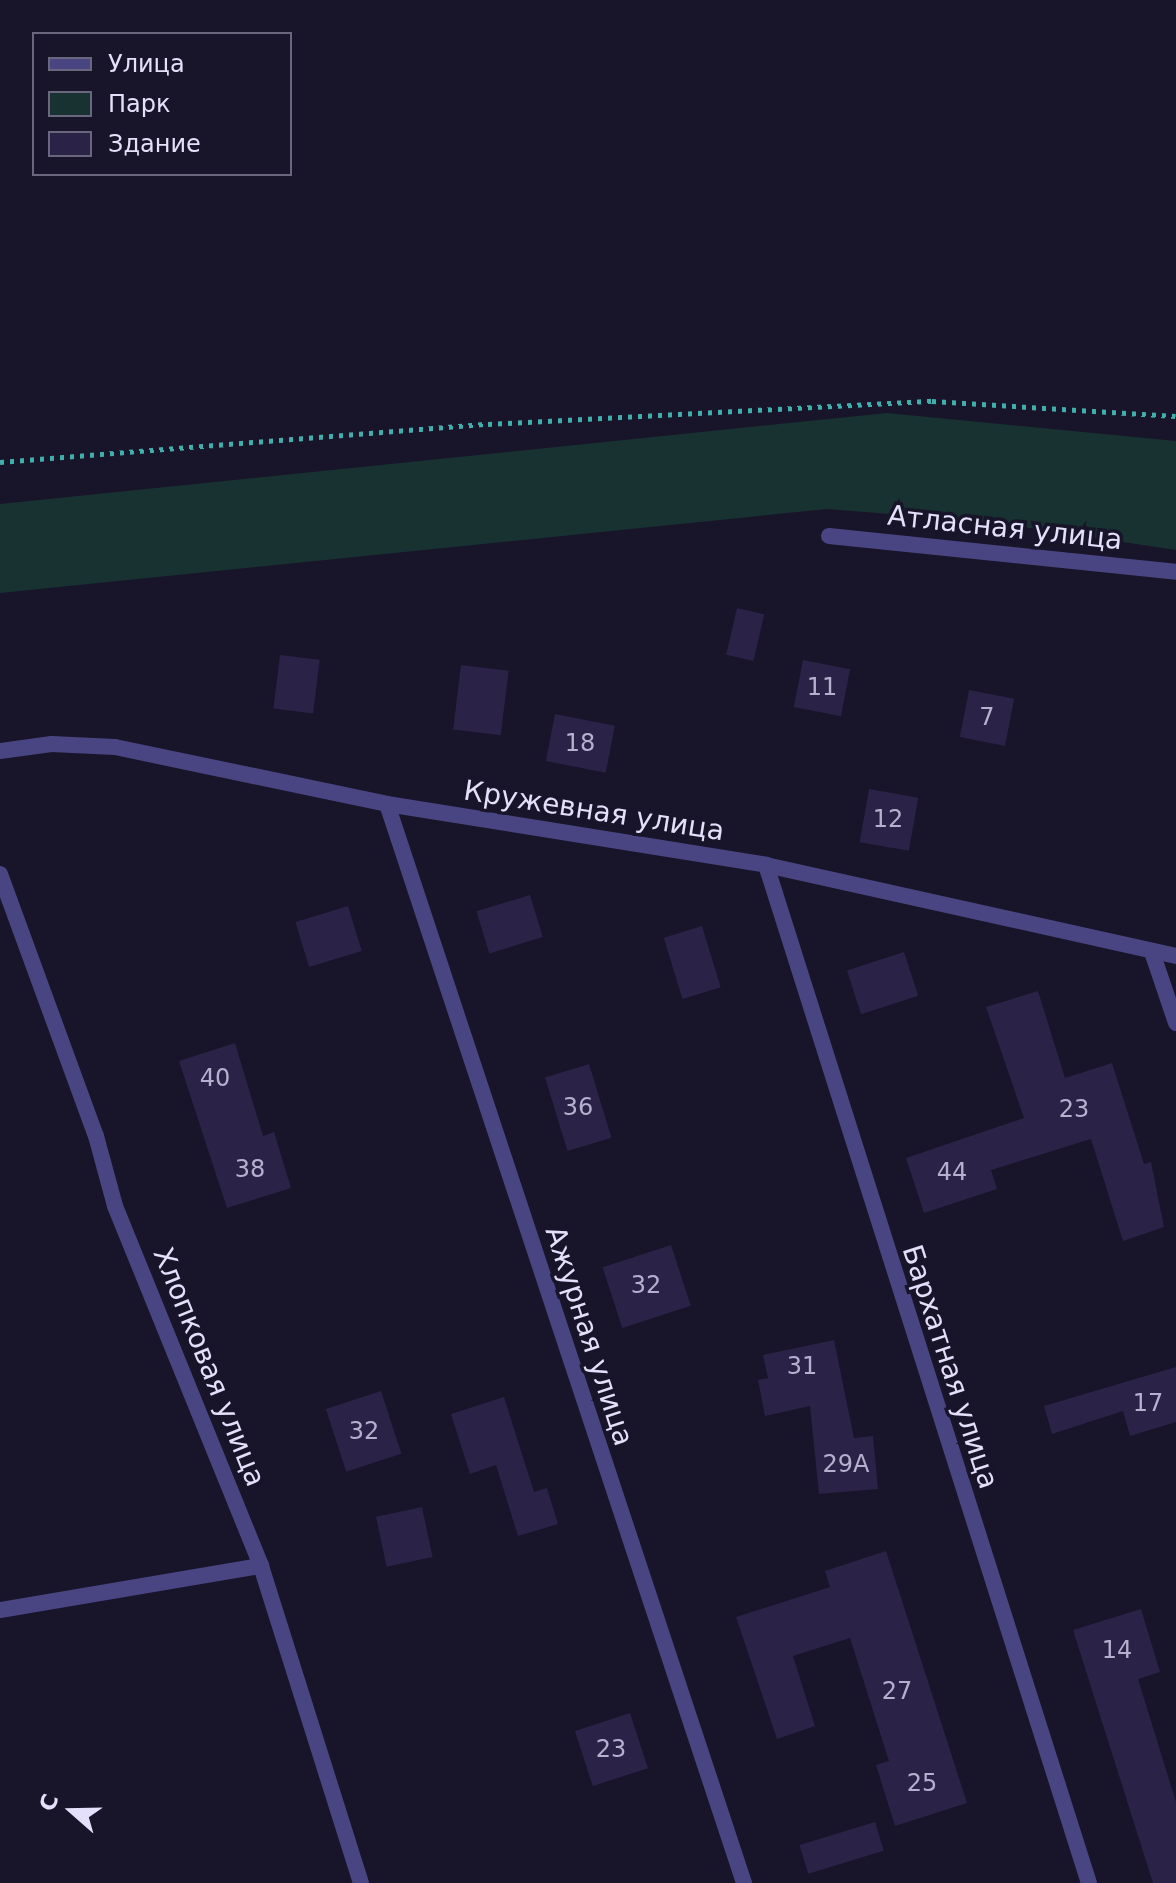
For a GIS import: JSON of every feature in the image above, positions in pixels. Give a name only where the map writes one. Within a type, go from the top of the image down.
[{"type":"street","name":"Атласная улица","points":[[829,536],[1176,572]]},
{"type":"street","name":"Кружевная улица","points":[[0,751],[52,744],[115,747],[387,804],[766,865],[1176,956]]},
{"type":"street","name":"Ажурная улица","points":[[387,804],[744,1883]]},
{"type":"street","name":"Бархатная улица","points":[[766,865],[1089,1883]]},
{"type":"street","name":"Хлопковая улица","points":[[0,874],[115,1206],[261,1566],[361,1883]]},
{"type":"street","points":[[1152,952],[1176,1023]]},
{"type":"street","points":[[0,1610],[261,1566]]},
{"type":"path","points":[[0,462],[488,424],[932,401],[1176,416]]},
{"type":"green space","points":[[887,413],[1176,441],[1176,550],[989,522],[827,509],[0,593],[0,504]]},
{"type":"building","points":[[737,608],[764,614],[753,661],[726,655]]},
{"type":"building","points":[[280,655],[320,660],[313,713],[273,709]]},
{"type":"building","points":[[803,660],[850,669],[841,716],[794,707]]},
{"type":"building","points":[[461,665],[509,671],[501,735],[453,730]]},
{"type":"building","points":[[969,690],[1014,699],[1005,746],[960,737]]},
{"type":"building","points":[[555,714],[615,726],[606,773],[546,761]]},
{"type":"building","points":[[869,789],[918,798],[909,851],[860,842]]},
{"type":"building","points":[[530,895],[543,937],[489,953],[476,911]]},
{"type":"building","points":[[348,906],[362,951],[309,967],[295,922]]},
{"type":"building","points":[[702,926],[721,987],[682,999],[664,938]]},
{"type":"building","points":[[904,952],[918,996],[861,1014],[847,971]]},
{"type":"building","points":[[1038,991],[1065,1078],[1112,1063],[1144,1164],[1151,1162],[1164,1227],[1123,1241],[1091,1139],[991,1170],[997,1189],[924,1213],[906,1158],[1024,1118],[986,1007]]},
{"type":"building","points":[[235,1043],[263,1136],[274,1132],[291,1188],[227,1208],[179,1061]]},
{"type":"building","points":[[589,1064],[612,1138],[568,1151],[545,1077]]},
{"type":"building","points":[[671,1245],[691,1306],[622,1328],[603,1267]]},
{"type":"building","points":[[834,1340],[854,1438],[873,1436],[878,1489],[819,1494],[810,1406],[765,1416],[758,1380],[768,1378],[763,1355]]},
{"type":"building","points":[[1176,1367],[1176,1422],[1130,1436],[1123,1411],[1052,1434],[1044,1406]]},
{"type":"building","points":[[381,1391],[401,1454],[346,1472],[326,1409]]},
{"type":"building","points":[[504,1397],[534,1492],[547,1488],[558,1524],[518,1536],[496,1465],[470,1474],[451,1414]]},
{"type":"building","points":[[422,1507],[433,1557],[387,1567],[376,1517]]},
{"type":"building","points":[[886,1551],[967,1803],[895,1826],[876,1765],[889,1761],[850,1638],[793,1656],[815,1726],[777,1739],[736,1617],[830,1587],[825,1571]]},
{"type":"building","points":[[1141,1609],[1160,1672],[1138,1679],[1176,1802],[1176,1883],[1153,1883],[1073,1630]]},
{"type":"building","points":[[630,1713],[648,1768],[593,1786],[575,1731]]},
{"type":"building","points":[[875,1822],[884,1851],[808,1874],[799,1845]]}]
